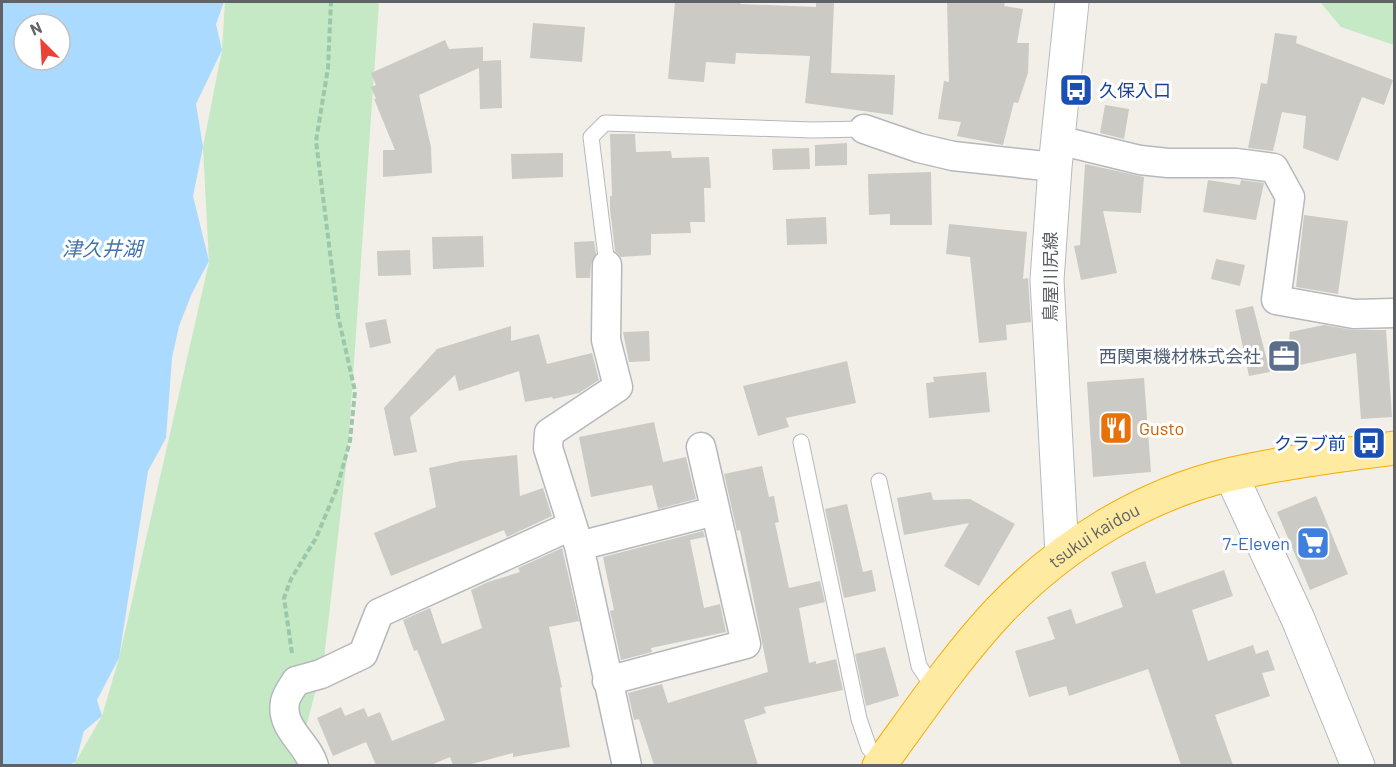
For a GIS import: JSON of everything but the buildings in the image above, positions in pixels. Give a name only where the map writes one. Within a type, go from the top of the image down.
[{"type":"highway","name":"tsukui kaidou","points":[[880,764],[972,642],[999,611],[1062,554],[1108,524],[1167,496],[1231,475],[1306,460],[1395,448]]},
{"type":"main road","name":"鳥屋川尻線","points":[[1062,554],[1047,280],[1056,154],[1072,2]]},
{"type":"main road","points":[[1231,475],[1298,619],[1358,765]]},
{"type":"street","points":[[864,129],[919,148],[953,156],[1056,154],[1168,163],[1236,163],[1274,168],[1290,197],[1276,300],[1354,314],[1395,314]]},
{"type":"street","points":[[607,265],[606,340],[618,387],[549,433],[548,448],[575,536],[627,765]]},
{"type":"street","points":[[607,681],[746,644],[701,447]]},
{"type":"street","points":[[314,765],[312,756],[295,736],[285,717],[285,701],[296,681],[321,674],[363,654],[379,613],[575,536],[715,512]]},
{"type":"lane","points":[[607,265],[591,137],[605,123],[812,130],[864,129]]},
{"type":"lane","points":[[801,442],[859,719],[869,748],[880,764]]},
{"type":"lane","points":[[879,481],[919,666],[935,690]]},
{"type":"path","points":[[296,681],[284,598],[291,579],[316,538],[337,488],[350,441],[355,391],[338,316],[316,141],[328,68],[331,2]]},
{"type":"green space","points":[[225,2],[379,2],[348,448],[324,659],[296,765],[72,766],[102,716],[119,658],[209,262],[203,147],[222,50]]},
{"type":"green space","points":[[1320,2],[1394,2],[1394,45],[1341,27]]},
{"type":"water","name":"津久井湖","points":[[2,2],[224,2],[216,24],[222,50],[196,104],[203,147],[193,196],[209,261],[192,293],[179,326],[172,358],[166,438],[148,471],[119,658],[97,700],[102,716],[84,731],[76,761],[70,765],[2,765]]},
{"type":"place","name":"久保入口","points":[[1076,90]]},
{"type":"place","name":"西関東機材株式会社","points":[[1284,356]]},
{"type":"place","name":"Gusto","points":[[1116,428]]},
{"type":"place","name":"クラブ前","points":[[1369,443]]},
{"type":"place","name":"7-Eleven","points":[[1313,543]]}]
